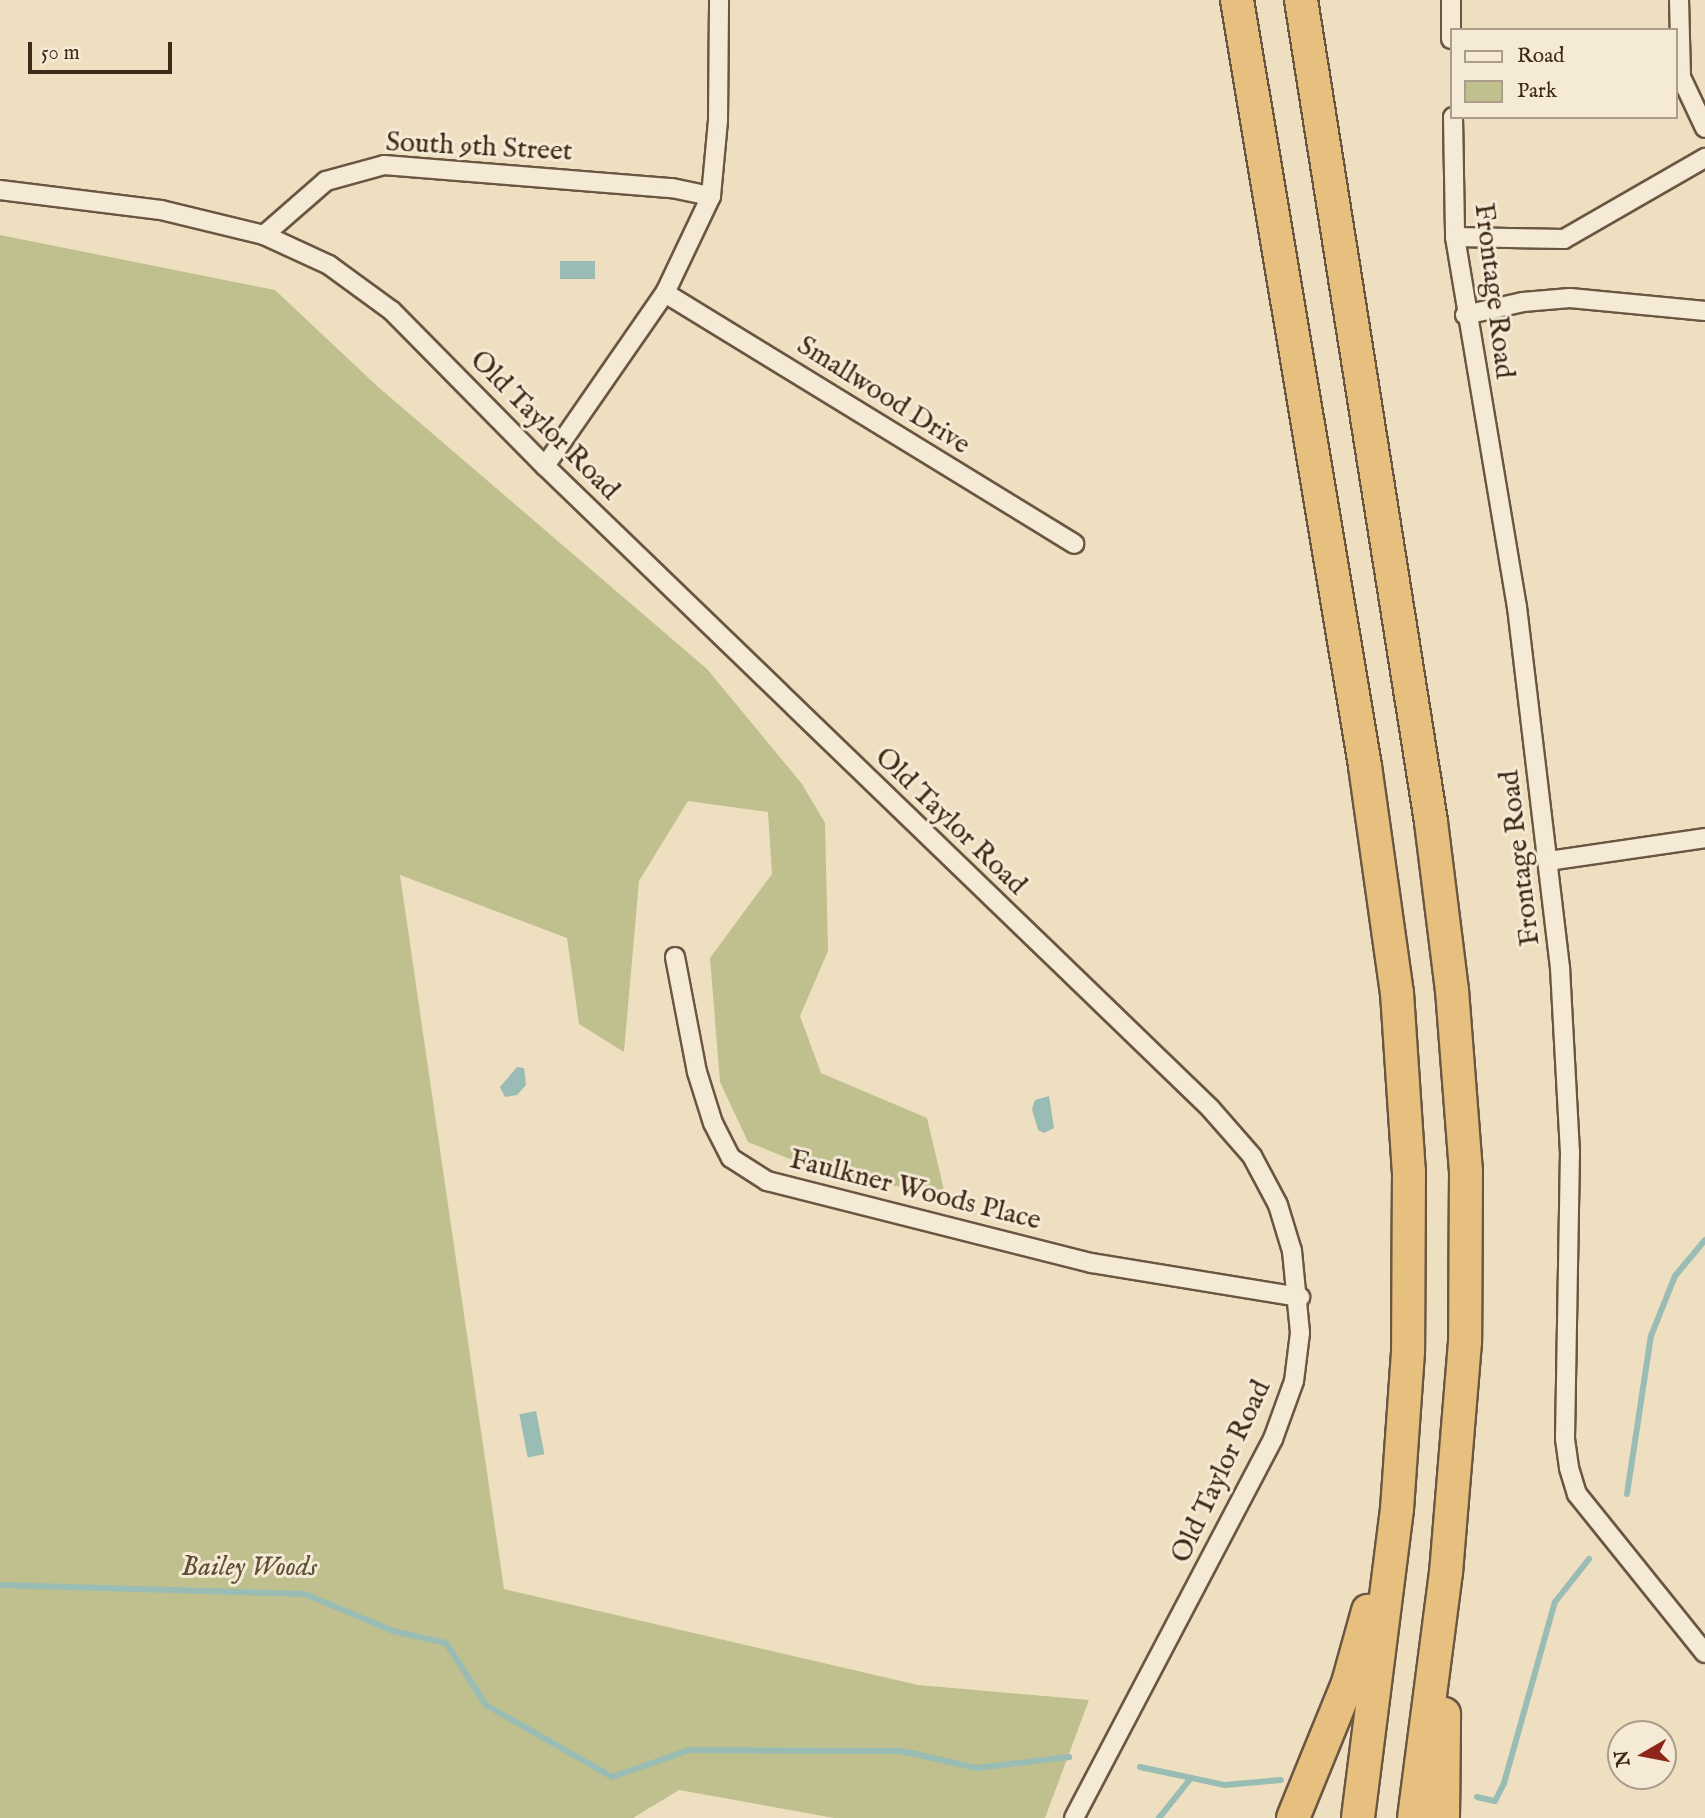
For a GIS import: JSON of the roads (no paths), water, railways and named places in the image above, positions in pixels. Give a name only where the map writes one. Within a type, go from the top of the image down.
[{"type":"highway","points":[[1226,0],[1256,114]]},
{"type":"highway","points":[[1237,0],[1366,766],[1397,993],[1409,1213],[1408,1352],[1397,1509],[1358,1818]]},
{"type":"highway","points":[[1301,0],[1431,822],[1452,990],[1466,1172],[1465,1342],[1446,1572],[1414,1818]]},
{"type":"highway","points":[[1316,86],[1317,0]]},
{"type":"highway","points":[[1293,1818],[1348,1683],[1397,1509]]},
{"type":"highway","points":[[1443,1818],[1446,1572]]},
{"type":"street","points":[[545,466],[665,293],[711,195],[719,0]]},
{"type":"street","points":[[1451,0],[1451,28]]},
{"type":"street","points":[[1679,0],[1681,77],[1705,128]]},
{"type":"street","name":"Frontage Road","points":[[1453,119],[1455,237],[1465,315],[1517,607],[1560,968],[1570,1152],[1569,1468],[1577,1494],[1705,1653]]},
{"type":"street","points":[[1455,237],[1564,239],[1705,158]]},
{"type":"street","name":"South 9th Street","points":[[264,235],[326,181],[384,164],[672,188],[711,195]]},
{"type":"street","name":"Old Taylor Road","points":[[0,190],[161,210],[264,235],[329,265],[392,311],[545,466],[1210,1108],[1252,1156],[1278,1205],[1300,1297],[1294,1381],[1273,1438],[1074,1818]]},
{"type":"street","name":"Smallwood Drive","points":[[665,293],[1074,544]]},
{"type":"street","points":[[1465,315],[1523,302],[1570,298],[1705,311]]},
{"type":"street","points":[[1548,861],[1705,838]]},
{"type":"street","name":"Faulkner Woods Place","points":[[676,957],[697,1072],[713,1123],[731,1158],[767,1181],[1092,1263],[1300,1297]]},
{"type":"water","points":[[560,261],[595,261],[595,279],[560,279]]},
{"type":"water","points":[[517,1067],[524,1068],[526,1085],[517,1095],[505,1097],[500,1087]]},
{"type":"water","points":[[1049,1096],[1054,1128],[1044,1133],[1038,1130],[1032,1109],[1035,1100]]},
{"type":"water","points":[[536,1411],[544,1454],[528,1457],[519,1414]]},
{"type":"waterway","points":[[1627,1494],[1651,1336],[1675,1276],[1705,1240]]},
{"type":"waterway","points":[[1477,1797],[1495,1801],[1504,1783],[1555,1602],[1589,1559]]},
{"type":"waterway","points":[[0,1585],[305,1594],[393,1631],[446,1643],[486,1705],[612,1777],[689,1750],[902,1751],[976,1768],[1069,1757]]},
{"type":"waterway","points":[[1140,1767],[1225,1785],[1281,1780]]},
{"type":"waterway","points":[[1159,1818],[1191,1778]]},
{"type":"park label","name":"Bailey Woods","points":[[249,1568]]}]
